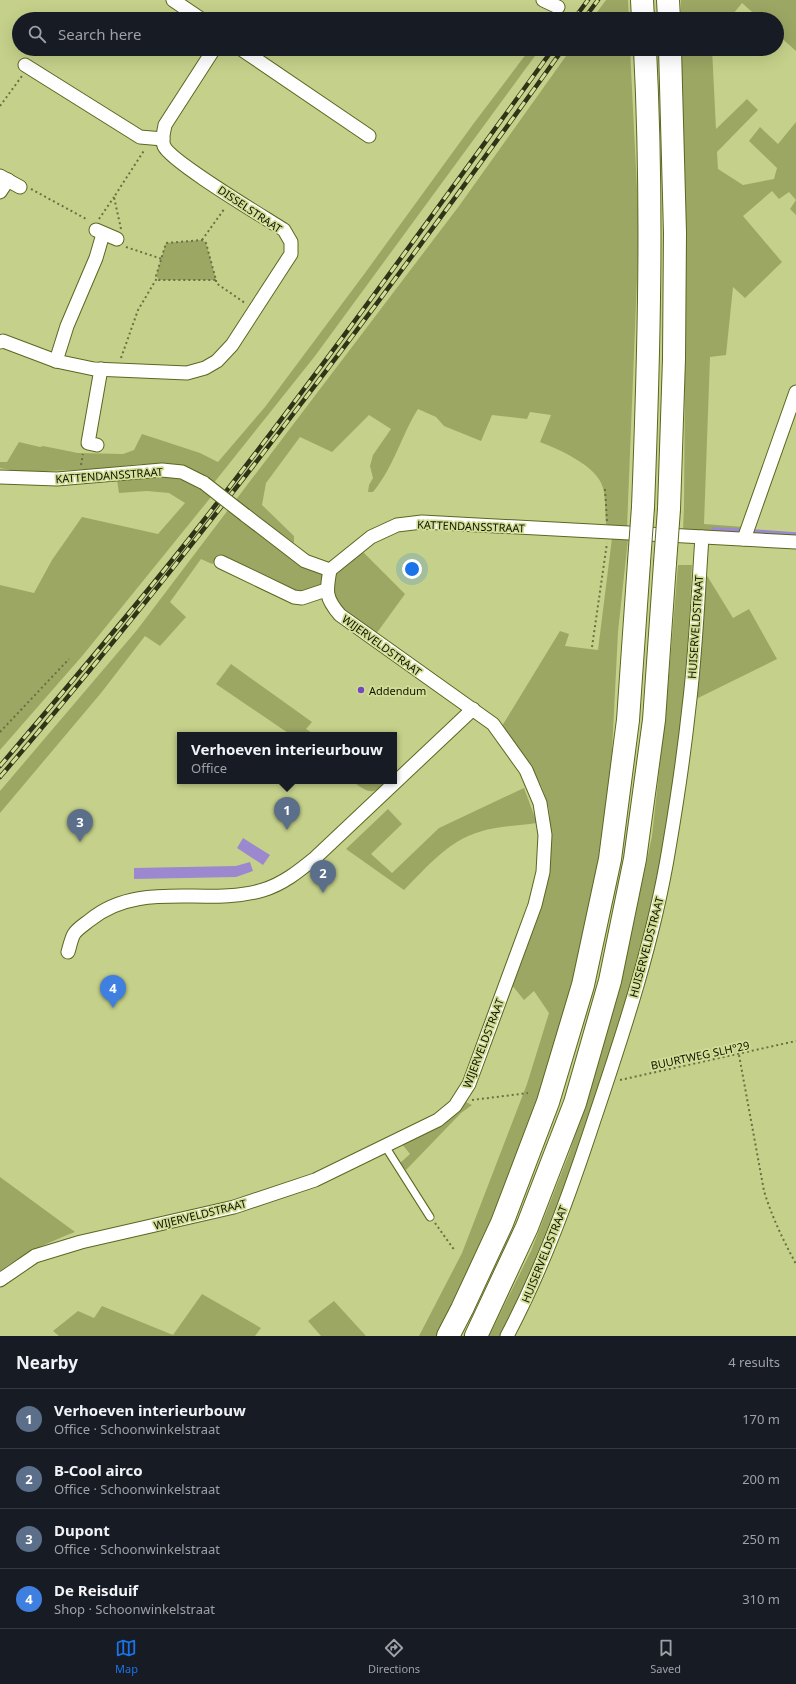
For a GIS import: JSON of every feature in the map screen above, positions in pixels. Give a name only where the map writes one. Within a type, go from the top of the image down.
[{"type":"highway","points":[[642,0],[643,12]]},
{"type":"highway","points":[[668,0],[669,12]]},
{"type":"highway","points":[[448,1336],[462,1310],[502,1223],[548,1102],[583,985],[611,851],[628,720],[643,507],[650,244],[648,100],[645,56]]},
{"type":"highway","points":[[476,1336],[527,1227],[575,1103],[610,981],[635,859],[654,720],[669,509],[674,359],[675,248],[670,56]]},
{"type":"street","points":[[172,0],[191,12]]},
{"type":"street","points":[[544,0],[558,7]]},
{"type":"street","points":[[29,67],[140,138],[157,138],[209,56]]},
{"type":"street","points":[[251,56],[369,136]]},
{"type":"street","name":"DISSELSTRAAT","points":[[0,342],[3,341],[56,362],[117,371],[187,373],[205,368],[217,361],[232,345],[291,254],[292,242],[284,230],[189,168],[167,151],[164,145],[157,138]]},
{"type":"street","points":[[0,192],[4,178],[20,187]]},
{"type":"street","points":[[56,362],[67,326],[96,258],[98,230],[117,240]]},
{"type":"street","points":[[93,444],[101,369]]},
{"type":"street","points":[[744,539],[796,392]]},
{"type":"street","name":"KATTENDANSSTRAAT","points":[[0,477],[57,479],[162,470],[182,472],[204,483],[305,561],[330,570],[371,537],[398,525],[422,522],[796,542]]},
{"type":"street","name":"HUISERVELDSTRAAT","points":[[507,1336],[521,1310],[559,1220],[580,1164],[607,1082],[642,966],[669,849],[690,707],[702,537]]},
{"type":"street","points":[[221,562],[294,597],[302,598],[326,590],[330,570]]},
{"type":"street","name":"WIJERVELDSTRAAT","points":[[0,1280],[35,1256],[81,1242],[241,1205],[315,1180],[438,1120],[457,1102],[469,1084],[535,905],[543,872],[545,835],[540,803],[526,770],[493,724],[340,615],[332,607],[326,590]]},
{"type":"street","points":[[397,781],[473,709]]},
{"type":"street","points":[[68,952],[74,934],[98,913],[126,900],[154,896],[234,894],[263,890],[294,875],[315,858],[393,784]]},
{"type":"lane","points":[[385,1146],[430,1217]]},
{"type":"path","points":[[0,106],[29,67]]},
{"type":"path","points":[[20,187],[26,186],[98,230],[114,197],[157,138]]},
{"type":"path","points":[[114,197],[121,229],[117,240],[118,244],[162,258]]},
{"type":"path","points":[[202,240],[232,197]]},
{"type":"path","points":[[117,371],[138,310],[157,278],[156,276],[166,243],[202,240],[206,243],[216,283],[254,309]]},
{"type":"path","points":[[157,278],[159,280],[216,280]]},
{"type":"path","points":[[78,476],[83,452],[93,444]]},
{"type":"path","points":[[592,647],[606,558],[606,489]]},
{"type":"path","points":[[0,732],[69,659]]},
{"type":"path","name":"BUURTWEG SLH°29","points":[[607,1082],[739,1055],[796,1041]]},
{"type":"path","points":[[739,1055],[764,1190],[769,1208],[779,1232],[796,1264]]},
{"type":"path","points":[[457,1102],[528,1093]]},
{"type":"path","points":[[430,1217],[455,1251]]},
{"type":"green space","points":[[606,0],[628,0],[629,12],[597,12]]},
{"type":"green space","points":[[681,0],[796,0],[796,51],[784,40],[784,12],[752,12],[742,3],[735,12],[681,12]]},
{"type":"green space","points":[[525,56],[535,56],[315,356],[213,484],[180,466],[140,464],[97,469],[21,472],[0,468],[0,462],[7,462],[19,442],[78,453],[123,454],[134,450],[142,434],[200,453],[218,462],[265,407]]},
{"type":"green space","points":[[566,56],[630,56],[639,229],[627,528],[613,527],[606,524],[604,492],[600,480],[594,473],[576,459],[540,442],[551,415],[530,412],[527,419],[492,415],[481,441],[444,426],[436,417],[418,409],[392,462],[373,492],[368,492],[369,485],[373,478],[370,466],[373,455],[391,429],[369,415],[332,452],[300,437],[266,483],[262,505],[294,536],[294,543],[235,501],[459,206]]},
{"type":"green space","points":[[681,56],[712,56],[716,129],[747,99],[758,110],[717,152],[718,169],[743,185],[774,179],[777,168],[749,141],[760,127],[778,144],[796,122],[796,200],[789,192],[779,199],[772,191],[743,216],[782,262],[745,298],[733,287],[726,355],[710,357],[704,524],[744,527],[741,534],[683,532],[686,255],[681,126]]},
{"type":"green space","points":[[796,200],[796,215],[790,209]]},
{"type":"green space","points":[[202,240],[206,243],[216,280],[159,280],[156,276],[166,243]]},
{"type":"green space","points":[[173,477],[188,482],[211,497],[83,655],[0,750],[0,585],[34,593],[52,560],[82,517],[158,534],[185,503],[169,493],[147,491],[119,493],[117,480]]},
{"type":"green space","points":[[228,510],[297,564],[322,573],[322,587],[299,594],[221,556],[212,564],[201,559],[170,602],[186,617],[160,646],[145,636],[101,693],[0,813],[0,791],[137,630]]},
{"type":"green space","points":[[612,538],[628,539],[618,632],[609,812],[593,904],[567,1008],[534,1113],[490,1227],[437,1336],[419,1336],[462,1253],[527,1084],[549,1013],[534,991],[524,1000],[511,984],[550,830],[550,820],[545,794],[535,773],[502,726],[560,631],[569,634],[565,646],[598,650]]},
{"type":"green space","points":[[362,551],[405,594],[376,634],[343,612],[336,603],[333,584],[335,576]]},
{"type":"green space","points":[[678,565],[692,565],[685,704],[667,848],[638,968],[600,1090],[547,1235],[502,1336],[489,1336],[531,1251],[569,1154],[606,1036],[630,940],[652,836],[667,699]]},
{"type":"green space","points":[[706,574],[733,618],[749,609],[777,659],[694,700]]},
{"type":"green space","points":[[231,664],[312,722],[306,729],[310,732],[287,732],[216,684]]},
{"type":"green space","points":[[356,784],[385,784],[373,791],[361,788]]},
{"type":"green space","points":[[524,788],[537,823],[493,828],[468,836],[438,856],[404,890],[346,849],[388,809],[402,824],[371,854],[392,873],[439,828]]},
{"type":"green space","points":[[466,1102],[472,1105],[461,1113],[406,1170],[400,1163],[410,1154],[402,1144],[444,1122]]},
{"type":"green space","points":[[0,1177],[75,1232],[36,1249],[0,1271]]},
{"type":"green space","points":[[202,1294],[261,1328],[255,1336],[59,1336],[53,1331],[78,1311],[94,1318],[102,1306],[173,1335]]},
{"type":"green space","points":[[334,1301],[366,1336],[321,1336],[308,1321]]},
{"type":"shaded area","points":[[243,838],[270,855],[263,865],[237,848]]},
{"type":"shaded area","points":[[250,862],[253,871],[236,877],[134,879],[134,868],[236,866]]},
{"type":"waterway","points":[[713,529],[744,529]]},
{"type":"waterway","points":[[755,531],[796,534]]},
{"type":"railway","points":[[579,12],[588,0]]},
{"type":"railway","points":[[589,12],[598,0]]},
{"type":"railway","points":[[0,766],[143,596],[236,479],[373,296],[548,56]]},
{"type":"railway","points":[[0,777],[74,689],[219,510],[428,235],[558,56]]},
{"type":"place","name":"Addendum","points":[[361,690]]},
{"type":"place","name":"Verhoeven interieurbouw","points":[[287,830]]},
{"type":"place","name":"Dupont","points":[[80,842]]},
{"type":"place","name":"B-Cool airco","points":[[323,893]]},
{"type":"place","name":"De Reisduif","points":[[113,1008]]}]
